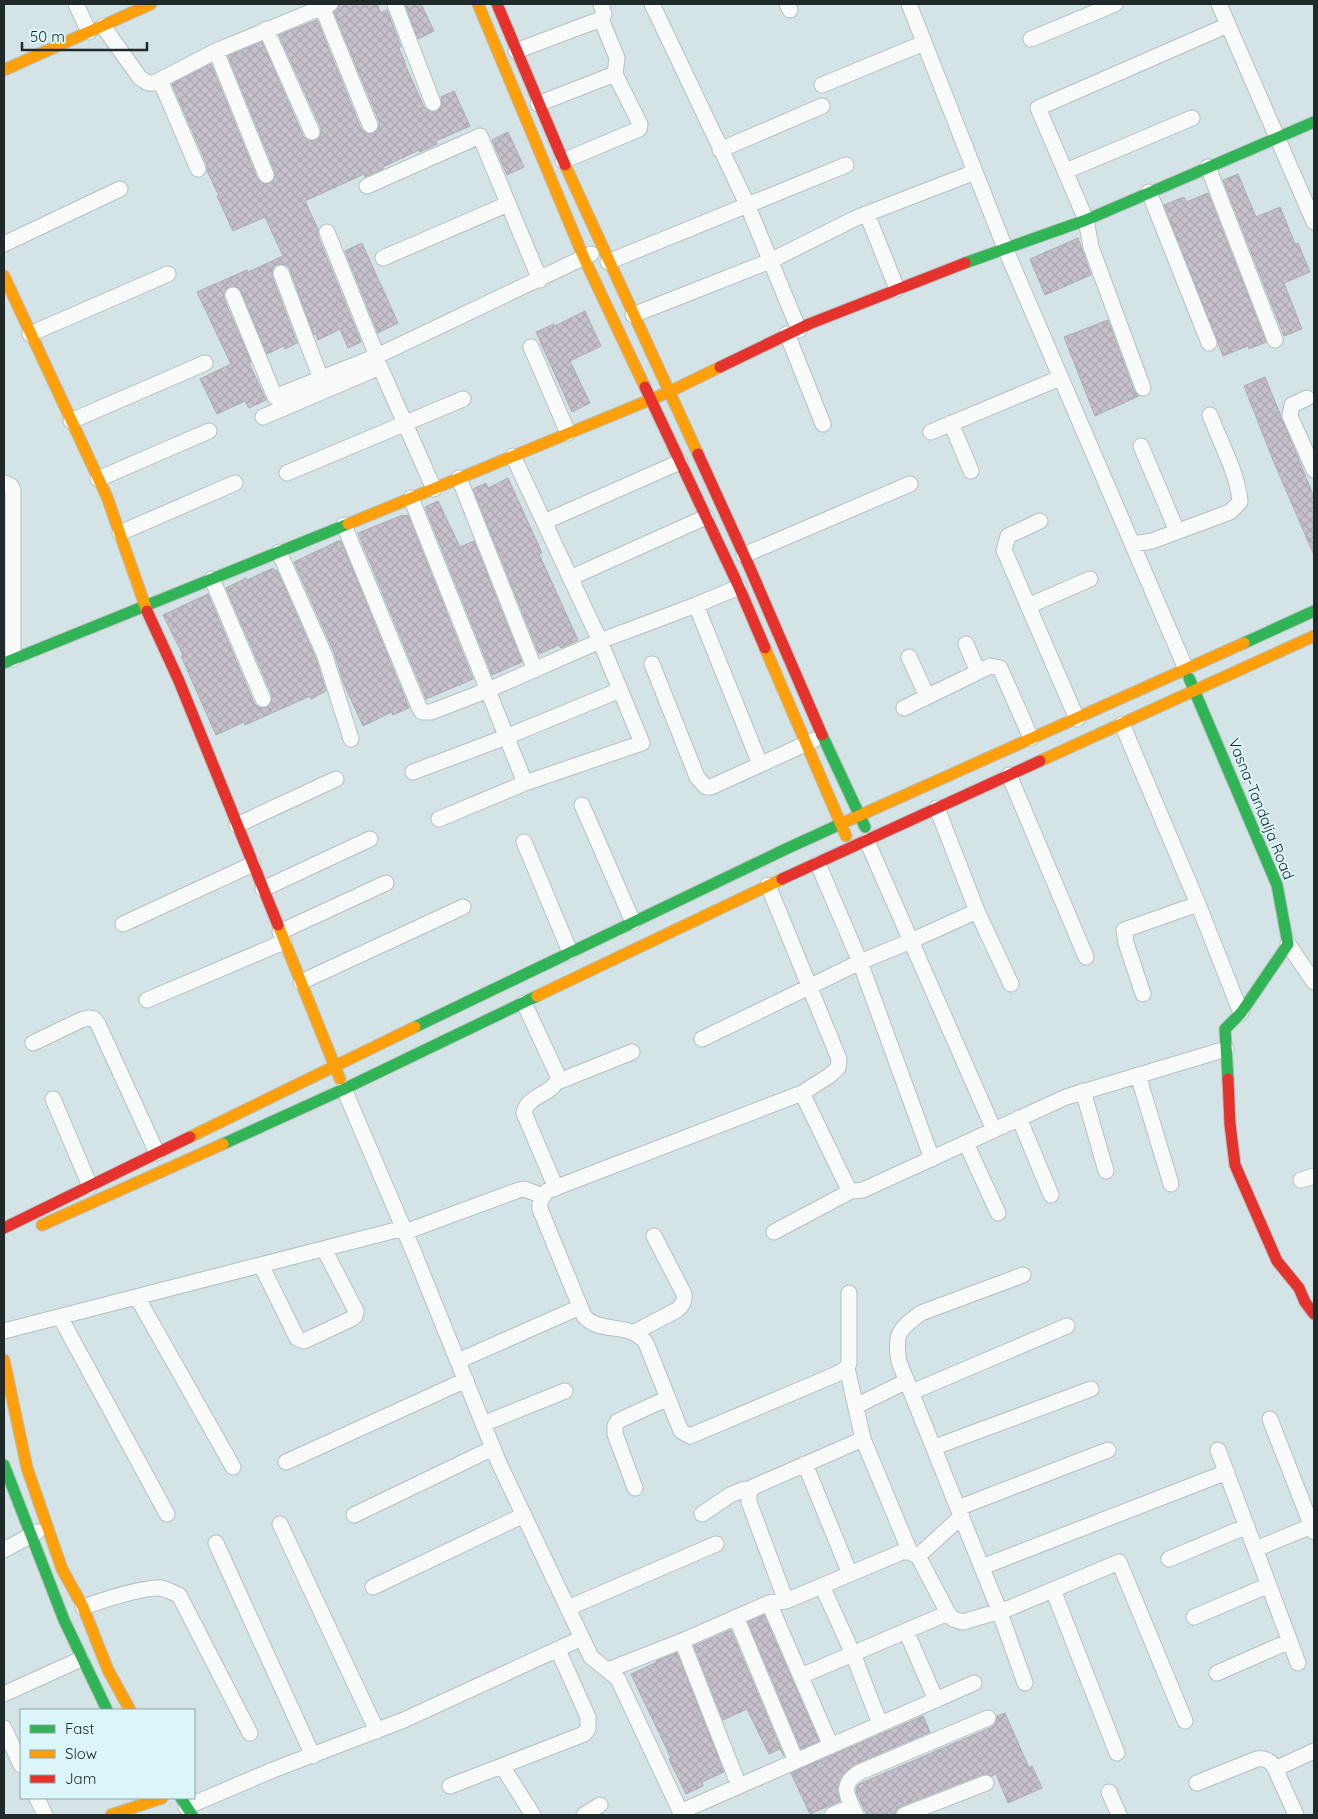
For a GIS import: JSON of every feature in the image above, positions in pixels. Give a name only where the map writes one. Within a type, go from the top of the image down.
[{"type":"street","points":[[76,4],[140,78],[148,83],[154,83],[216,51],[266,29],[326,6],[370,126]]},
{"type":"street","points":[[4,70],[151,4]]},
{"type":"street","points":[[395,4],[433,103]]},
{"type":"street","points":[[478,4],[584,258],[739,587],[840,824],[852,847]]},
{"type":"street","points":[[497,4],[601,248],[744,556],[859,815],[911,941],[994,1130]]},
{"type":"street","points":[[516,51],[601,19],[604,14],[601,4]]},
{"type":"street","points":[[652,4],[747,204],[770,261],[823,424]]},
{"type":"street","points":[[909,4],[1005,248],[1186,669]]},
{"type":"street","points":[[1031,39],[1114,4]]},
{"type":"street","points":[[1219,4],[1314,222]]},
{"type":"street","points":[[563,161],[639,128],[640,124],[615,74],[617,58],[601,19]]},
{"type":"street","points":[[1143,388],[1091,248],[1086,220],[1038,108],[1228,25]]},
{"type":"street","points":[[266,29],[312,132]]},
{"type":"street","points":[[822,85],[924,42]]},
{"type":"street","points":[[216,51],[266,174]]},
{"type":"street","points":[[538,104],[615,74]]},
{"type":"street","points":[[160,80],[198,169]]},
{"type":"street","points":[[720,150],[822,106]]},
{"type":"street","points":[[1066,171],[1192,118]]},
{"type":"street","points":[[4,483],[11,486],[13,490],[8,661],[344,526],[669,392],[810,324],[1005,248],[1086,220],[1314,122]]},
{"type":"street","points":[[367,186],[480,136],[540,280]]},
{"type":"street","points":[[608,262],[846,165]]},
{"type":"street","points":[[1208,167],[1274,340]]},
{"type":"street","points":[[633,315],[770,261],[868,214],[975,172]]},
{"type":"street","points":[[4,244],[120,189]]},
{"type":"street","points":[[1149,192],[1209,343]]},
{"type":"street","points":[[383,258],[508,204]]},
{"type":"street","points":[[868,214],[897,289]]},
{"type":"street","points":[[327,232],[377,356]]},
{"type":"street","points":[[233,296],[275,397],[377,356],[540,280],[601,248]]},
{"type":"street","points":[[281,272],[321,379]]},
{"type":"street","points":[[30,334],[168,274]]},
{"type":"street","points":[[4,276],[107,497],[146,606],[179,681],[334,1066],[404,1230],[493,1448],[591,1656],[618,1678],[681,1814],[739,1786],[974,1683]]},
{"type":"street","points":[[531,347],[568,433]]},
{"type":"street","points":[[71,421],[205,363]]},
{"type":"street","points":[[263,417],[380,367],[434,489]]},
{"type":"street","points":[[931,432],[1060,378]]},
{"type":"street","points":[[1307,398],[1292,405],[1290,416],[1314,470]]},
{"type":"street","points":[[287,473],[405,422],[464,399]]},
{"type":"street","points":[[1133,544],[1152,541],[1230,512],[1240,502],[1235,478],[1210,415]]},
{"type":"street","points":[[951,423],[971,471]]},
{"type":"street","points":[[98,479],[208,431]]},
{"type":"street","points":[[1141,446],[1177,531]]},
{"type":"street","points":[[439,819],[524,783],[642,744],[600,641],[513,456]]},
{"type":"street","points":[[544,522],[680,462]]},
{"type":"street","points":[[459,478],[535,670]]},
{"type":"street","points":[[120,533],[235,483]]},
{"type":"street","points":[[744,556],[910,484]]},
{"type":"street","points":[[411,498],[524,783]]},
{"type":"street","points":[[570,578],[706,517]]},
{"type":"street","points":[[1040,521],[1008,536],[1004,550],[1077,719]]},
{"type":"street","points":[[344,526],[422,712],[431,712],[488,690],[600,641],[739,587]]},
{"type":"street","points":[[279,552],[324,656],[351,739]]},
{"type":"street","points":[[212,579],[263,699]]},
{"type":"street","points":[[1028,606],[1090,579]]},
{"type":"street","points":[[696,605],[760,764]]},
{"type":"street","points":[[4,1228],[570,952],[859,815],[1077,719],[1314,611]]},
{"type":"street","points":[[31,1230],[344,1089],[768,886],[1314,636]]},
{"type":"street","points":[[966,644],[978,672]]},
{"type":"street","points":[[909,657],[927,696]]},
{"type":"street","points":[[652,664],[697,777],[706,787],[711,787],[824,736]]},
{"type":"street","points":[[904,708],[990,666],[1000,668],[1031,738]]},
{"type":"street","name":"Vasna-Tandalja Road","points":[[1186,669],[1277,885],[1288,944]]},
{"type":"street","points":[[413,772],[506,737],[620,690]]},
{"type":"street","points":[[1122,724],[1198,904],[1241,1013]]},
{"type":"street","points":[[1009,775],[1086,957]]},
{"type":"street","points":[[237,825],[336,779]]},
{"type":"street","points":[[582,805],[633,922]]},
{"type":"street","points":[[937,808],[977,910],[1011,984]]},
{"type":"street","points":[[263,889],[370,839]]},
{"type":"street","points":[[524,842],[570,952]]},
{"type":"street","points":[[123,924],[253,864]]},
{"type":"street","points":[[818,864],[860,962],[932,1159]]},
{"type":"street","points":[[147,1000],[282,937],[386,883]]},
{"type":"street","points":[[768,886],[839,1059],[838,1068],[802,1093],[549,1192],[540,1201],[540,1209],[584,1316],[594,1325],[635,1332],[642,1337],[681,1431],[685,1434],[690,1436],[837,1374],[847,1368]]},
{"type":"street","points":[[1143,994],[1126,943],[1124,930],[1198,904]]},
{"type":"street","points":[[301,982],[463,907]]},
{"type":"street","points":[[702,1039],[860,962],[911,941],[977,910]]},
{"type":"street","points":[[1311,1305],[1277,1262],[1235,1165],[1230,1124],[1225,1029],[1241,1013],[1288,944],[1314,982]]},
{"type":"street","points":[[524,1003],[557,1072],[557,1082]]},
{"type":"street","points":[[33,1043],[81,1020],[94,1019],[157,1153]]},
{"type":"street","points":[[774,1232],[851,1191],[863,1190],[1019,1118],[1083,1091],[1226,1049]]},
{"type":"street","points":[[549,1192],[524,1113],[528,1102],[554,1086],[557,1082],[632,1052]]},
{"type":"street","points":[[1138,1074],[1171,1184]]},
{"type":"street","points":[[1083,1091],[1106,1171]]},
{"type":"street","points":[[802,1093],[851,1191]]},
{"type":"street","points":[[53,1099],[90,1186]]},
{"type":"street","points":[[1019,1118],[1051,1195]]},
{"type":"street","points":[[966,1143],[998,1213]]},
{"type":"street","points":[[4,1332],[404,1230],[518,1190],[549,1192]]},
{"type":"street","points":[[635,1332],[677,1310],[685,1300],[684,1294],[654,1236]]},
{"type":"street","points":[[261,1265],[296,1338],[308,1340],[351,1319],[355,1316],[356,1312],[324,1249]]},
{"type":"street","points":[[1023,1275],[921,1313],[899,1333],[896,1345],[899,1362],[935,1447],[999,1610],[1024,1683]]},
{"type":"street","points":[[848,1293],[849,1363],[847,1368],[864,1439],[914,1554],[948,1613],[953,1619],[963,1622],[1010,1608],[1119,1562],[1185,1721]]},
{"type":"street","points":[[137,1297],[233,1467]]},
{"type":"street","points":[[458,1361],[580,1307]]},
{"type":"street","points":[[60,1317],[167,1514]]},
{"type":"street","points":[[856,1406],[1067,1326]]},
{"type":"street","points":[[4,1360],[27,1468],[62,1569],[83,1608],[108,1670],[129,1709]]},
{"type":"street","points":[[286,1462],[466,1380]]},
{"type":"street","points":[[935,1447],[1091,1389]]},
{"type":"street","points":[[483,1424],[564,1391]]},
{"type":"street","points":[[635,1488],[615,1434],[615,1426],[618,1421],[668,1398]]},
{"type":"street","points":[[1256,1549],[1314,1528],[1270,1419]]},
{"type":"street","points":[[786,1601],[749,1502],[749,1492],[753,1487],[864,1439]]},
{"type":"street","points":[[354,1515],[493,1448]]},
{"type":"street","points":[[914,1554],[960,1512],[1108,1450]]},
{"type":"street","points":[[1218,1450],[1298,1663]]},
{"type":"street","points":[[4,1464],[81,1659],[106,1709]]},
{"type":"street","points":[[805,1464],[850,1574]]},
{"type":"street","points":[[982,1567],[1227,1472]]},
{"type":"street","points":[[702,1514],[730,1495],[745,1489],[749,1492]]},
{"type":"street","points":[[373,1586],[524,1515]]},
{"type":"street","points":[[280,1524],[377,1731]]},
{"type":"street","points":[[4,1550],[47,1526]]},
{"type":"street","points":[[1169,1559],[1247,1526]]},
{"type":"street","points":[[216,1544],[313,1756]]},
{"type":"street","points":[[568,1608],[716,1544]]},
{"type":"street","points":[[608,1670],[682,1641],[769,1603],[786,1601],[902,1552],[914,1554]]},
{"type":"street","points":[[1194,1617],[1269,1585]]},
{"type":"street","points":[[822,1586],[853,1654],[880,1724]]},
{"type":"street","points":[[83,1608],[105,1599],[152,1588],[163,1588],[179,1595],[250,1733]]},
{"type":"street","points":[[1053,1590],[1116,1753]]},
{"type":"street","points":[[769,1603],[831,1746]]},
{"type":"street","points":[[801,1676],[948,1613]]},
{"type":"street","points":[[736,1617],[796,1761]]},
{"type":"street","points":[[906,1631],[936,1700]]},
{"type":"street","points":[[186,1807],[273,1770],[377,1731],[582,1638]]},
{"type":"street","points":[[682,1641],[739,1786]]},
{"type":"street","points":[[1217,1674],[1290,1641]]},
{"type":"street","points":[[450,1786],[584,1734],[588,1730],[588,1717],[558,1650]]},
{"type":"street","points":[[4,1694],[81,1659]]},
{"type":"street","points":[[832,1815],[854,1811],[846,1792],[847,1784],[852,1777],[860,1772],[988,1718]]},
{"type":"street","points":[[4,1728],[20,1762]]},
{"type":"street","points":[[1275,1769],[1314,1751]]},
{"type":"street","points":[[1197,1783],[1257,1759],[1264,1759],[1270,1761],[1275,1769],[1296,1815]]},
{"type":"street","points":[[502,1766],[533,1815]]},
{"type":"street","points":[[904,1815],[986,1783]]},
{"type":"street","points":[[1109,1792],[1119,1815]]},
{"type":"street","points":[[37,1799],[45,1815]]},
{"type":"street","points":[[111,1815],[159,1801]]},
{"type":"street","points":[[584,1815],[600,1805]]},
{"type":"building","points":[[341,4],[377,4],[381,13],[387,10],[401,47],[399,48],[404,62],[424,107],[431,112],[437,112],[442,105],[441,97],[454,91],[470,126],[436,141],[437,144],[420,152],[419,150],[383,167],[383,169],[365,177],[364,174],[305,201],[318,229],[318,236],[361,342],[348,348],[340,329],[318,340],[316,334],[314,335],[290,270],[287,265],[278,264],[273,267],[272,276],[297,343],[285,349],[284,346],[267,354],[241,291],[235,286],[226,289],[224,299],[266,400],[249,408],[245,401],[217,414],[200,379],[231,364],[197,292],[283,256],[265,217],[233,231],[172,84],[211,64],[257,178],[264,184],[270,183],[275,177],[275,172],[228,56],[262,42],[303,136],[307,140],[315,141],[320,137],[321,128],[279,35],[317,20],[361,129],[368,134],[374,133],[379,127],[379,121],[334,12]]},
{"type":"building","points":[[405,4],[421,4],[434,31],[418,39]]},
{"type":"building","points":[[508,132],[524,167],[507,175],[492,140]]},
{"type":"building","points":[[1238,174],[1256,217],[1280,207],[1295,244],[1298,243],[1310,272],[1284,283],[1302,329],[1284,336],[1223,180]]},
{"type":"building","points":[[1208,193],[1266,342],[1249,349],[1248,346],[1223,356],[1164,205],[1184,197],[1186,202]]},
{"type":"building","points":[[1078,238],[1091,275],[1045,295],[1030,259]]},
{"type":"building","points":[[362,243],[398,323],[378,333],[345,251]]},
{"type":"building","points":[[585,311],[601,346],[570,361],[590,403],[572,412],[536,332],[554,324],[555,326]]},
{"type":"building","points":[[1108,320],[1134,391],[1139,396],[1095,416],[1064,337]]},
{"type":"building","points":[[1265,377],[1314,497],[1314,555],[1273,460],[1244,386]]},
{"type":"building","points":[[508,478],[542,553],[539,554],[578,640],[561,648],[559,645],[539,654],[473,489],[486,483],[488,488]]},
{"type":"building","points":[[438,501],[460,547],[474,541],[522,662],[492,675],[425,507]]},
{"type":"building","points":[[403,515],[408,515],[473,679],[426,699],[358,533]]},
{"type":"building","points":[[341,541],[409,708],[393,715],[392,712],[363,726],[344,684],[334,652],[294,562]]},
{"type":"building","points":[[273,568],[275,571],[277,570],[316,659],[326,691],[311,699],[310,696],[245,725],[244,722],[216,735],[181,656],[183,655],[163,615],[208,594],[254,703],[258,707],[266,708],[271,704],[272,695],[226,588]]},
{"type":"building","points":[[764,1615],[819,1741],[801,1749],[748,1622]]},
{"type":"building","points":[[731,1630],[784,1756],[780,1749],[769,1754],[747,1709],[723,1720],[694,1646]]},
{"type":"building","points":[[677,1653],[724,1772],[702,1782],[703,1786],[686,1794],[631,1674]]},
{"type":"building","points":[[1005,1713],[1029,1768],[1032,1766],[1042,1788],[1008,1803],[996,1774],[992,1776],[983,1774],[901,1806],[896,1810],[895,1815],[867,1815],[857,1794],[856,1788],[859,1784],[992,1727],[996,1723],[997,1716]]},
{"type":"building","points":[[923,1716],[930,1732],[855,1764],[842,1775],[838,1783],[837,1791],[840,1801],[810,1814],[791,1773]]},
{"type":"traffic: fast","points":[[965,263],[1086,220],[1314,122]]},
{"type":"traffic: fast","points":[[4,663],[348,524]]},
{"type":"traffic: fast","points":[[1244,643],[1314,611]]},
{"type":"traffic: fast","points":[[1189,678],[1277,885],[1288,944],[1241,1013],[1225,1029],[1228,1079]]},
{"type":"traffic: fast","points":[[822,735],[865,827]]},
{"type":"traffic: fast","points":[[415,1027],[845,822]]},
{"type":"traffic: fast","points":[[223,1144],[344,1089],[537,996]]},
{"type":"traffic: fast","points":[[4,1465],[64,1620],[107,1709]]},
{"type":"traffic: fast","points":[[182,1799],[192,1815]]},
{"type":"traffic: slow","points":[[4,70],[151,4]]},
{"type":"traffic: slow","points":[[478,4],[584,258],[645,387]]},
{"type":"traffic: slow","points":[[565,165],[698,454]]},
{"type":"traffic: slow","points":[[4,276],[107,497],[147,611]]},
{"type":"traffic: slow","points":[[348,524],[669,392],[720,367]]},
{"type":"traffic: slow","points":[[1040,761],[1314,636]]},
{"type":"traffic: slow","points":[[845,822],[1244,643]]},
{"type":"traffic: slow","points":[[765,648],[846,836]]},
{"type":"traffic: slow","points":[[537,996],[782,879]]},
{"type":"traffic: slow","points":[[278,925],[340,1079]]},
{"type":"traffic: slow","points":[[190,1137],[415,1027]]},
{"type":"traffic: slow","points":[[42,1225],[223,1144]]},
{"type":"traffic: slow","points":[[4,1360],[27,1468],[62,1569],[83,1607],[108,1670],[129,1709]]},
{"type":"traffic: slow","points":[[111,1815],[159,1799]]},
{"type":"traffic: jam","points":[[497,4],[565,165]]},
{"type":"traffic: jam","points":[[720,367],[809,324],[965,263]]},
{"type":"traffic: jam","points":[[645,387],[739,587],[765,648]]},
{"type":"traffic: jam","points":[[698,454],[822,735]]},
{"type":"traffic: jam","points":[[147,611],[179,681],[278,925]]},
{"type":"traffic: jam","points":[[782,879],[1040,761]]},
{"type":"traffic: jam","points":[[1228,1079],[1230,1124],[1235,1165],[1277,1261],[1299,1288],[1305,1302],[1314,1314]]},
{"type":"traffic: jam","points":[[4,1228],[190,1137]]}]
